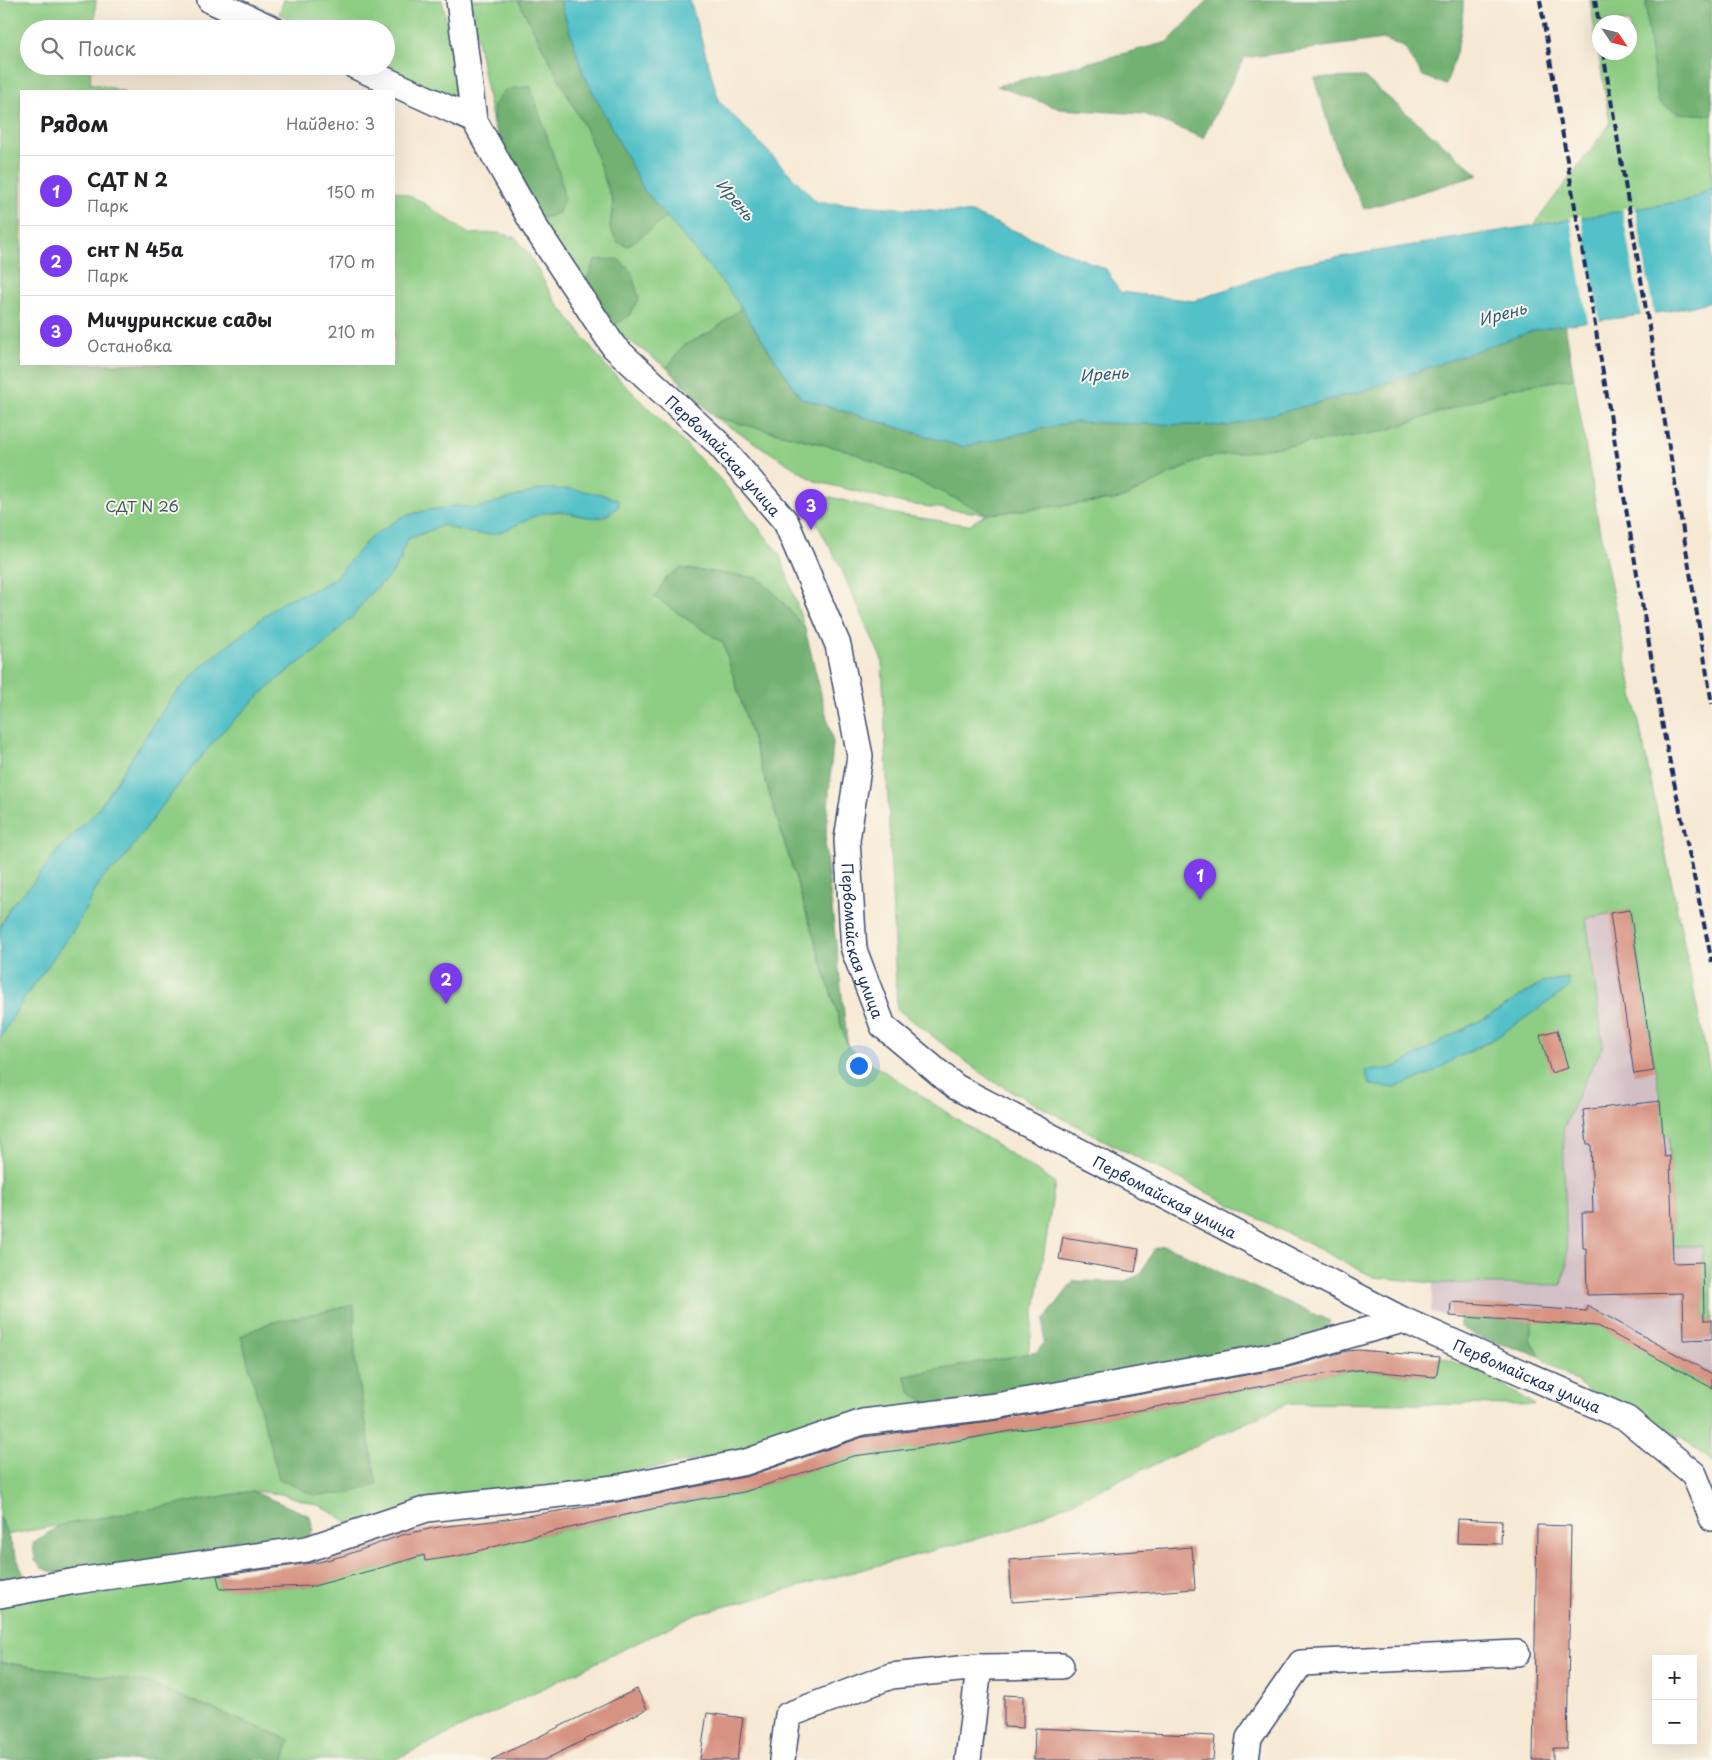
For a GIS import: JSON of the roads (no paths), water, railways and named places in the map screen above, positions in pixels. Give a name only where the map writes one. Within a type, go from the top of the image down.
[{"type":"street","points":[[210,0],[253,20]]},
{"type":"street","name":"Первомайская улица","points":[[459,0],[474,120],[535,228],[614,347],[717,442],[786,522],[838,645],[860,756],[847,840],[854,950],[883,1026],[956,1087],[1403,1320],[1627,1419],[1694,1474],[1712,1518]]},
{"type":"street","points":[[375,75],[474,120]]},
{"type":"street","points":[[0,1595],[76,1581],[307,1549],[427,1509],[615,1488],[746,1462],[863,1422],[996,1406],[1282,1354],[1403,1320]]},
{"type":"street","points":[[1246,1760],[1249,1738],[1301,1663],[1517,1653]]},
{"type":"street","points":[[782,1760],[788,1715],[891,1676],[979,1667],[1061,1666]]},
{"type":"street","points":[[968,1760],[979,1667]]},
{"type":"water","name":"Ирень","points":[[560,0],[690,0],[719,101],[817,202],[972,213],[1106,269],[1120,292],[1194,301],[1297,264],[1690,200],[1712,188],[1712,301],[1668,311],[1535,330],[1359,392],[1228,426],[1072,422],[962,447],[801,398],[731,293],[644,190],[583,73]]},
{"type":"water","points":[[542,489],[571,489],[601,494],[618,500],[619,505],[602,516],[594,517],[550,512],[497,533],[477,534],[444,525],[408,539],[401,553],[401,560],[389,577],[369,594],[354,615],[320,648],[289,670],[262,693],[223,731],[200,758],[120,864],[103,877],[75,928],[25,997],[0,1038],[0,928],[11,905],[31,885],[59,849],[97,811],[169,701],[202,666],[285,600],[312,591],[335,578],[370,538],[402,517],[455,506],[476,508]]},
{"type":"water","points":[[1568,978],[1569,987],[1563,992],[1497,1037],[1432,1073],[1394,1088],[1370,1085],[1365,1071],[1394,1068],[1489,1016],[1543,982]]},
{"type":"railway","points":[[1540,0],[1665,739],[1712,962]]},
{"type":"railway","points":[[1595,0],[1598,15]]},
{"type":"railway","points":[[1604,60],[1712,704]]},
{"type":"place","name":"Мичуринские сады","points":[[811,530]]},
{"type":"place","name":"СДТ N 2","points":[[1200,900]]},
{"type":"place","name":"снт N 45а","points":[[446,1004]]},
{"type":"park label","name":"СДТ N 26","points":[[142,505]]}]
